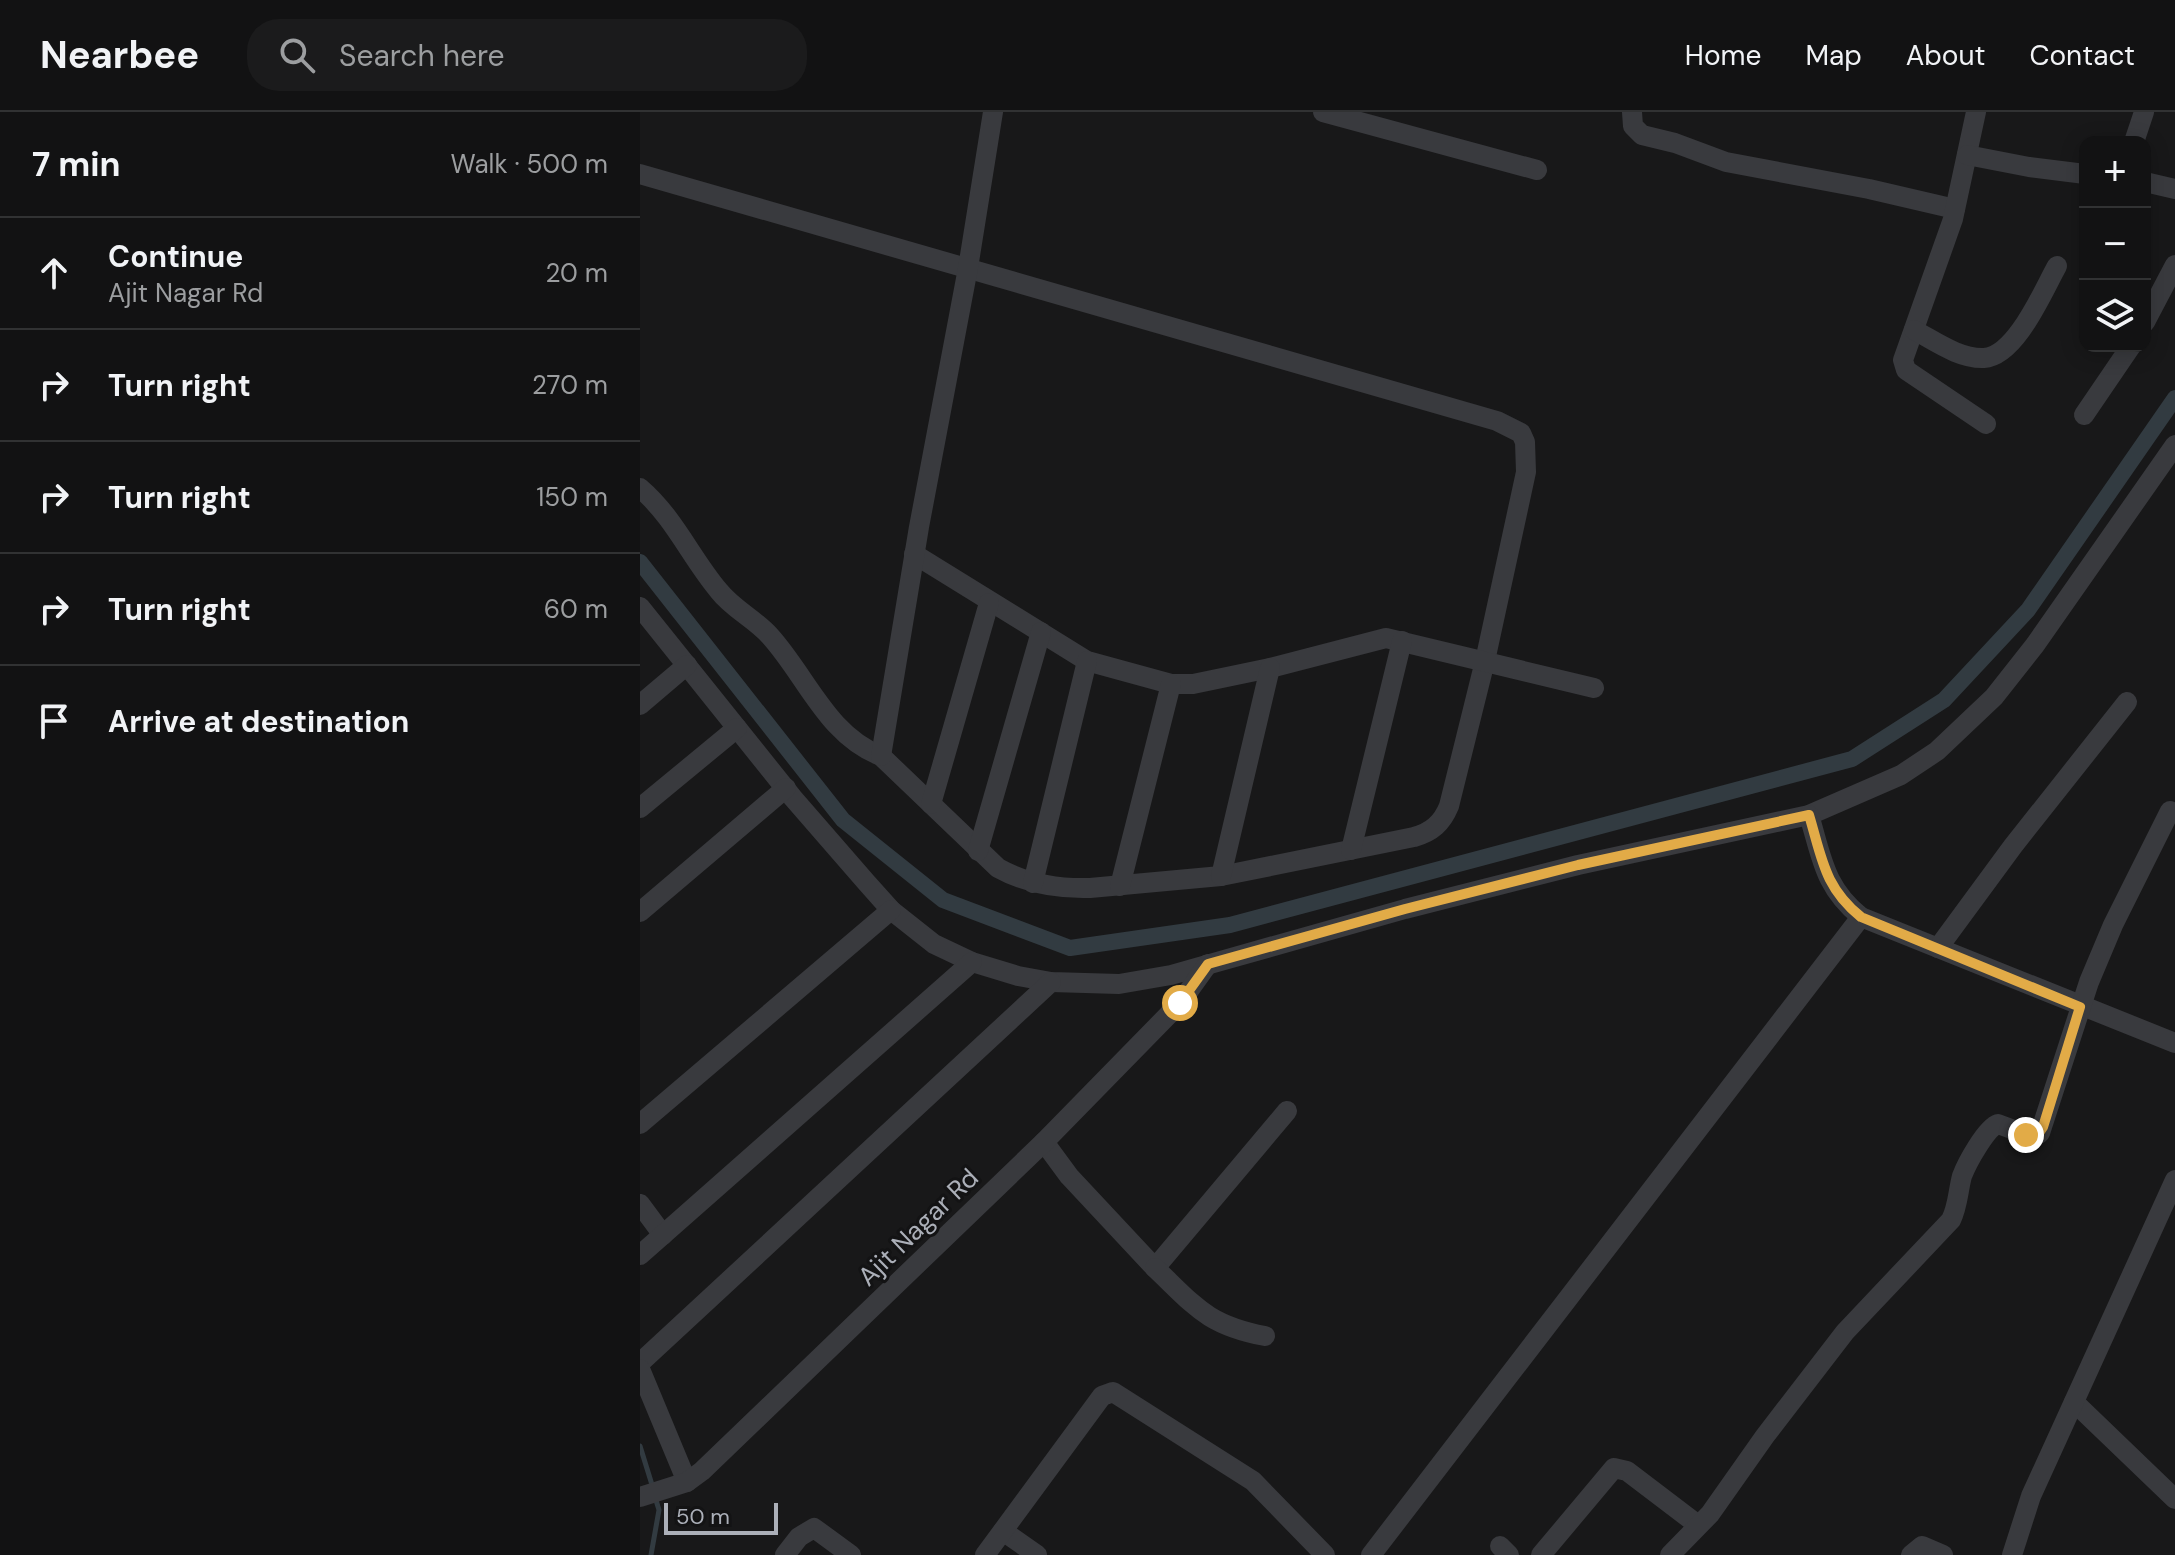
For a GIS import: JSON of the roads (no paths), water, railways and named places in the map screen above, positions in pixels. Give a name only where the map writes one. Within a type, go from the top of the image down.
[{"type":"street","points":[[881,756],[993,112]]},
{"type":"street","points":[[1323,112],[1537,170]]},
{"type":"street","points":[[1632,112],[1633,126],[1642,135],[1707,153],[1726,162],[1955,209]]},
{"type":"street","points":[[1976,112],[1955,209],[1905,353],[1906,370],[1986,424]]},
{"type":"street","points":[[2136,136],[2144,112]]},
{"type":"street","points":[[1967,155],[2079,173]]},
{"type":"street","points":[[640,174],[1497,421],[1521,433],[1525,442],[1526,472],[1485,661],[1449,806],[1440,823],[1424,834],[1221,876],[1071,889],[1033,883],[998,868],[881,756],[861,748],[839,728],[769,635],[719,591],[658,505],[640,488]]},
{"type":"street","points":[[2151,183],[2175,189]]},
{"type":"street","points":[[2151,311],[2175,265]]},
{"type":"street","points":[[1914,330],[1963,355],[1994,356],[2014,339],[2057,266]]},
{"type":"street","points":[[2084,415],[2127,352]]},
{"type":"street","points":[[640,607],[786,788],[891,910],[934,944],[972,962],[1018,976],[1051,982],[1119,984],[1144,981],[1578,865],[1809,815],[1901,775],[1937,751],[1994,697],[2035,645],[2175,445]]},
{"type":"street","points":[[914,554],[1087,661],[1171,684],[1193,684],[1270,668],[1374,640],[1402,641],[1594,688]]},
{"type":"street","points":[[931,804],[989,603]]},
{"type":"street","points":[[978,851],[1041,632]]},
{"type":"street","points":[[1351,850],[1402,641]]},
{"type":"street","points":[[1033,883],[1087,661]]},
{"type":"street","points":[[640,705],[687,665]]},
{"type":"street","points":[[1221,876],[1270,668]]},
{"type":"street","points":[[1120,886],[1171,684]]},
{"type":"street","points":[[1938,948],[2013,846],[2127,702]]},
{"type":"street","points":[[640,808],[737,728]]},
{"type":"street","points":[[640,912],[786,788]]},
{"type":"street","points":[[1670,1555],[1718,1502],[1755,1448],[1845,1332],[1951,1220],[1966,1167],[1990,1128],[1998,1124],[2033,1137],[2040,1133],[2080,1007],[2113,925],[2170,811]]},
{"type":"street","points":[[1809,815],[1833,890],[1861,917],[2175,1043]]},
{"type":"street","points":[[640,1124],[891,910]]},
{"type":"street","points":[[1371,1555],[1861,917]]},
{"type":"street","points":[[640,1255],[972,962]]},
{"type":"street","name":"Ajit Nagar Rd","points":[[641,1497],[682,1484],[702,1471],[1044,1142],[1180,1003],[1208,964]]},
{"type":"street","points":[[682,1484],[640,1366],[1051,982]]},
{"type":"street","points":[[1155,1268],[1287,1111]]},
{"type":"street","points":[[1044,1142],[1069,1176],[1196,1307],[1219,1324],[1265,1336]]},
{"type":"street","points":[[2012,1555],[2031,1496],[2175,1180]]},
{"type":"street","points":[[640,1204],[663,1235]]},
{"type":"street","points":[[985,1555],[1102,1396],[1113,1392],[1253,1481],[1325,1555]]},
{"type":"street","points":[[2074,1402],[2175,1499]]},
{"type":"street","points":[[1541,1555],[1614,1468],[1627,1471],[1698,1525]]},
{"type":"street","points":[[785,1555],[799,1537],[814,1528],[851,1555]]},
{"type":"street","points":[[1003,1531],[1037,1555]]},
{"type":"street","points":[[1911,1555],[1922,1546],[1943,1555]]},
{"type":"waterway","points":[[640,562],[843,820],[943,900],[1070,948],[1230,925],[1852,759],[1944,700],[2028,610],[2175,398]]},
{"type":"waterway","points":[[640,1446],[653,1488]]},
{"type":"waterway","points":[[651,1555],[659,1510],[655,1497]]}]
